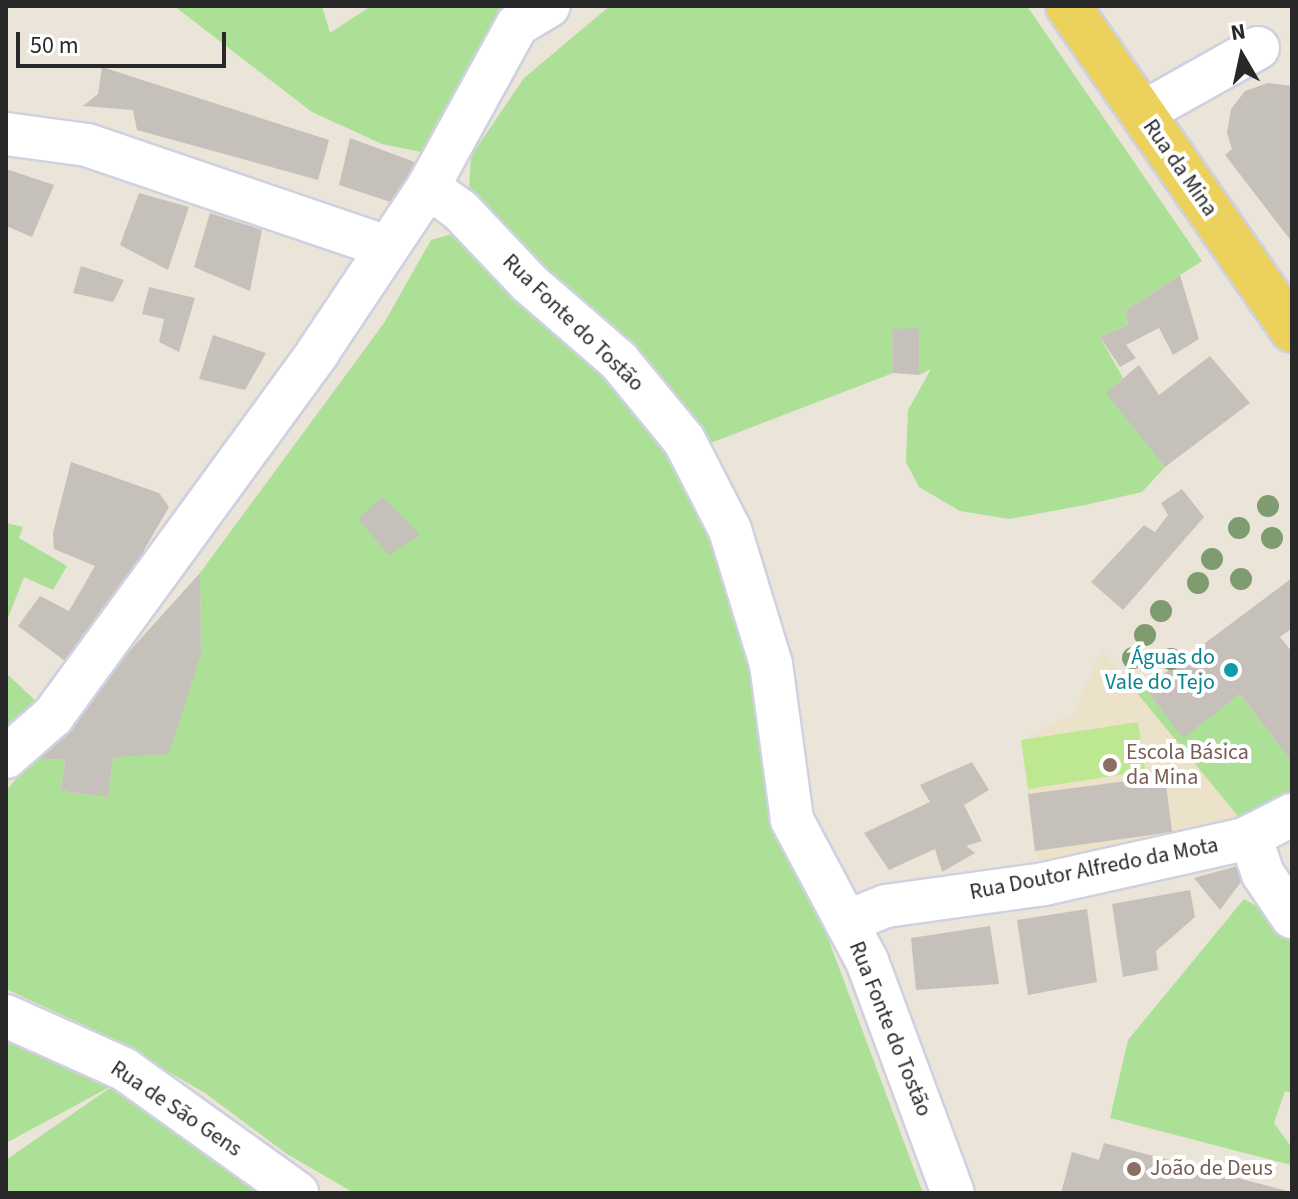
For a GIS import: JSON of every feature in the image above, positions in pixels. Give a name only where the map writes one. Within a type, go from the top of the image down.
[{"type":"main road","name":"Rua da Mina","points":[[1068,6],[1292,330]]},
{"type":"street","points":[[6,757],[53,716],[318,352],[428,187],[528,12]]},
{"type":"street","points":[[1142,113],[1258,48]]},
{"type":"street","points":[[6,134],[87,145],[387,247]]},
{"type":"street","name":"Rua Fonte do Tostão","points":[[428,187],[461,211],[529,283],[619,361],[684,440],[730,530],[771,664],[792,820],[867,961],[953,1193]]},
{"type":"street","name":"Rua Doutor Alfredo da Mota","points":[[846,922],[886,906],[1044,884],[1250,836],[1292,815]]},
{"type":"street","points":[[1250,836],[1263,874],[1292,917]]},
{"type":"street","name":"Rua de São Gens","points":[[6,1016],[124,1069],[297,1193]]},
{"type":"shaded area","name":"Escola Básica da Mina","points":[[1102,650],[1246,825],[1038,867],[1021,741],[1073,713]]},
{"type":"green space","points":[[174,6],[322,6],[330,33],[371,6],[509,6],[431,154],[382,144],[312,112]]},
{"type":"green space","points":[[610,6],[1027,6],[1202,261],[1126,310],[1128,325],[1100,337],[1123,378],[1107,393],[1165,467],[1142,492],[1085,505],[1009,519],[960,511],[919,487],[906,462],[908,410],[931,369],[919,375],[919,329],[892,329],[893,373],[708,444],[469,190],[471,156],[524,78]]},
{"type":"green space","points":[[476,227],[619,361],[730,530],[797,855],[923,1193],[354,1193],[287,1154],[205,1093],[99,1032],[6,989],[6,791],[33,758],[65,760],[61,791],[108,797],[113,757],[201,654],[200,573],[384,323],[431,240]]},
{"type":"green space","points":[[6,523],[23,527],[19,538],[67,566],[53,590],[24,577],[6,623]]},
{"type":"green space","points":[[6,673],[40,705],[6,739]]},
{"type":"green space","points":[[1145,688],[1183,737],[1240,694],[1292,762],[1292,797],[1242,821],[1137,693]]},
{"type":"green space","points":[[1138,722],[1145,771],[1028,789],[1021,740]]},
{"type":"green space","points":[[1244,899],[1279,919],[1292,936],[1292,1093],[1285,1091],[1274,1123],[1292,1148],[1291,1165],[1110,1118],[1128,1040]]},
{"type":"green space","points":[[6,1034],[121,1079],[292,1193],[6,1193],[6,1160],[117,1083],[6,1143]]},
{"type":"building","points":[[102,67],[329,140],[318,180],[137,130],[133,110],[83,106],[98,94]]},
{"type":"building","points":[[1268,83],[1292,86],[1292,242],[1225,155],[1232,149],[1227,133],[1231,109],[1245,91]]},
{"type":"building","points":[[350,138],[420,164],[406,207],[339,185]]},
{"type":"building","points":[[6,169],[54,185],[32,237],[6,226]]},
{"type":"building","points":[[139,193],[189,207],[168,270],[120,245]]},
{"type":"building","points":[[210,213],[262,230],[250,291],[194,267]]},
{"type":"building","points":[[81,266],[124,280],[113,302],[73,293]]},
{"type":"building","points":[[1180,275],[1199,339],[1173,355],[1159,328],[1126,345],[1136,358],[1120,367],[1100,337],[1128,325],[1126,310]]},
{"type":"building","points":[[149,287],[195,298],[179,352],[159,342],[164,319],[142,314]]},
{"type":"building","points":[[919,328],[919,375],[893,373],[892,329]]},
{"type":"building","points":[[213,335],[266,353],[245,390],[199,379]]},
{"type":"building","points":[[1210,356],[1250,403],[1165,467],[1106,393],[1139,365],[1159,395]]},
{"type":"building","points":[[71,462],[159,493],[169,507],[144,550],[146,568],[72,666],[18,626],[40,596],[69,611],[95,566],[54,549],[53,533]]},
{"type":"building","points":[[1182,489],[1204,517],[1123,610],[1091,582],[1144,525],[1155,532],[1168,515],[1161,503]]},
{"type":"building","points":[[382,497],[420,534],[389,555],[358,519]]},
{"type":"building","points":[[200,573],[201,654],[169,754],[113,757],[108,797],[61,791],[65,760],[33,758]]},
{"type":"building","name":"Águas do Vale do Tejo","points":[[1292,578],[1292,628],[1280,637],[1292,652],[1292,762],[1240,694],[1183,738],[1145,688]]},
{"type":"building","points":[[972,762],[989,790],[964,805],[982,841],[966,846],[975,853],[942,872],[935,849],[889,870],[864,833],[930,802],[920,785]]},
{"type":"building","points":[[1165,776],[1172,832],[1035,851],[1028,794]]},
{"type":"building","points":[[1241,865],[1247,874],[1220,910],[1194,878]]},
{"type":"building","points":[[1190,890],[1195,917],[1156,951],[1158,970],[1123,977],[1112,904]]},
{"type":"building","points":[[1087,909],[1097,982],[1028,995],[1017,920]]},
{"type":"building","points":[[990,926],[999,984],[916,990],[911,938]]},
{"type":"building","name":"João de Deus","points":[[1104,1143],[1291,1193],[1061,1193],[1072,1152],[1099,1160]]},
{"type":"place","name":"Águas do Vale do Tejo","points":[[1231,670]]},
{"type":"place","name":"Escola Básica da Mina","points":[[1110,765]]},
{"type":"place","name":"João de Deus","points":[[1134,1169]]}]
